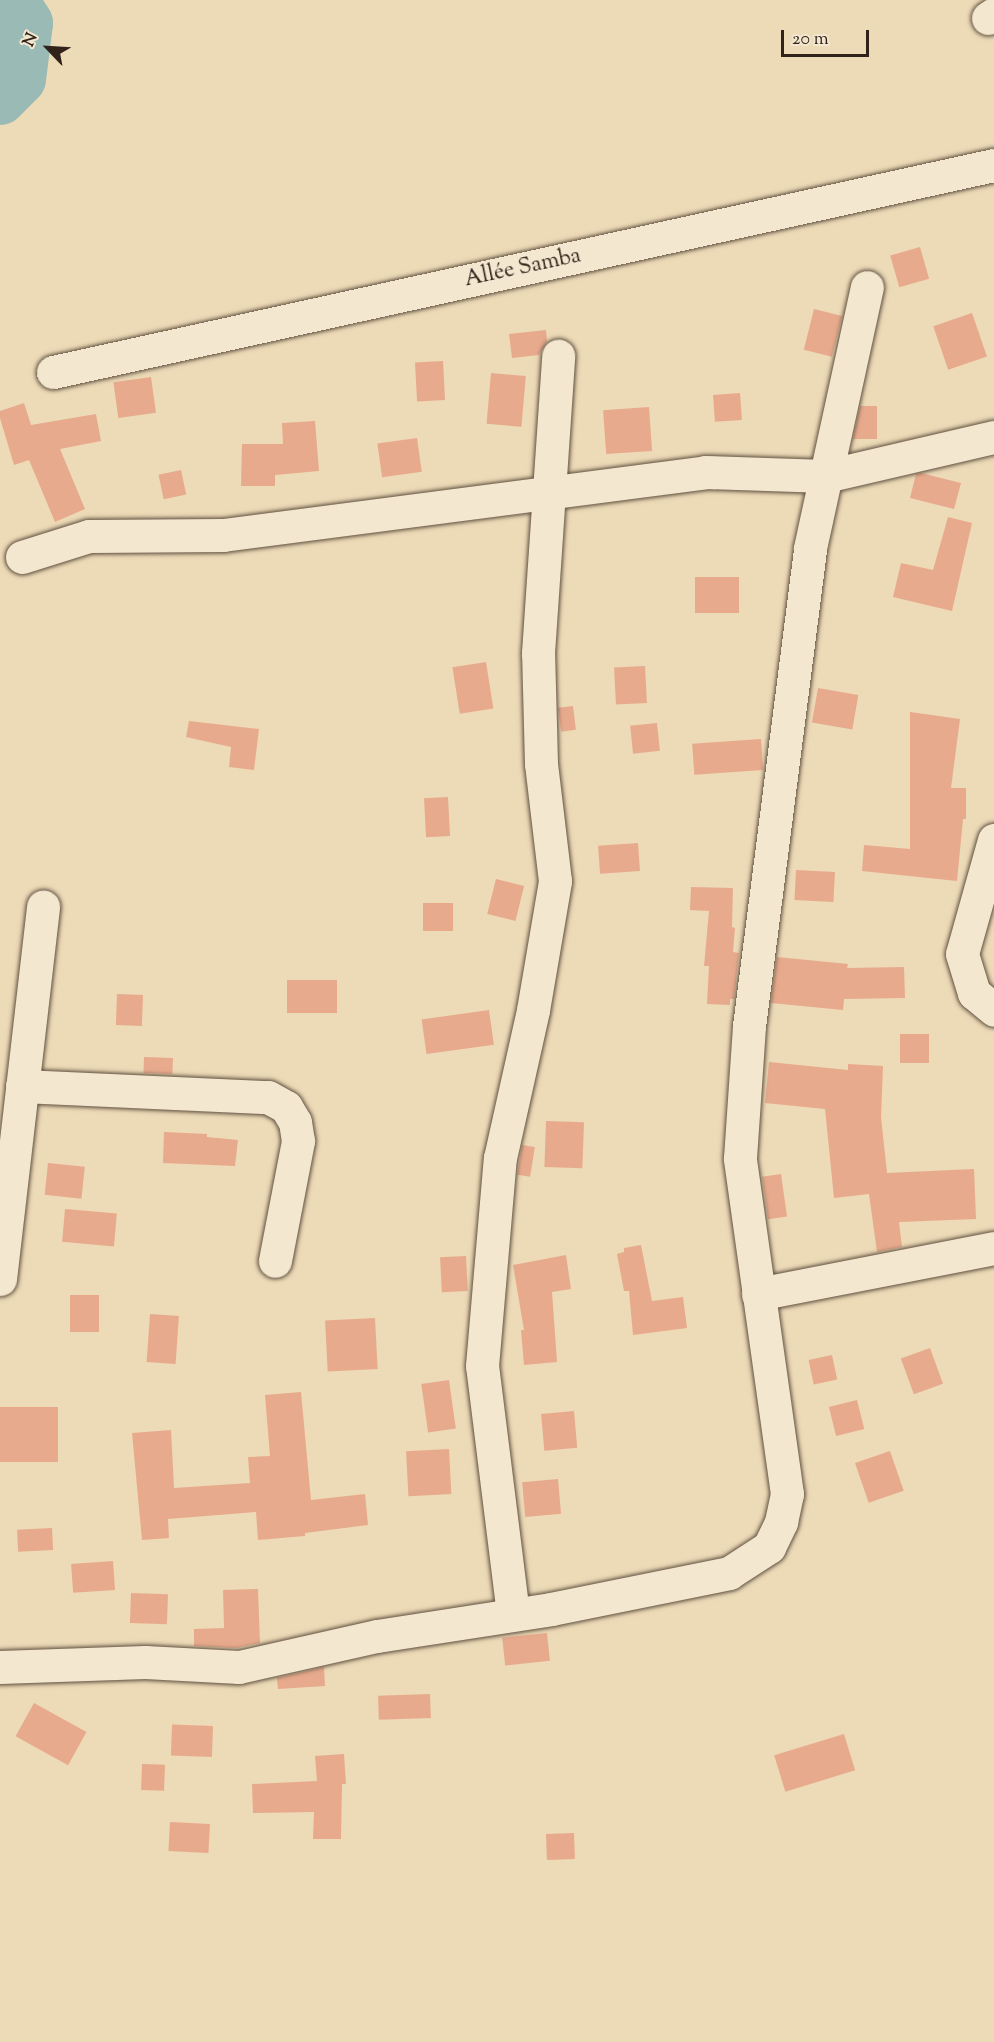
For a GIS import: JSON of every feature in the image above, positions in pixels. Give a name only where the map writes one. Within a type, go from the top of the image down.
[{"type":"street","name":"Allée Samba","points":[[53,372],[994,165]]},
{"type":"street","points":[[0,1667],[145,1662],[239,1667],[377,1636],[513,1614],[729,1573],[769,1547],[781,1522],[787,1494],[740,1158],[749,1026],[810,548],[867,287]]},
{"type":"street","points":[[513,1614],[482,1366],[500,1158],[533,1010],[555,881],[541,764],[538,653],[558,356]]},
{"type":"street","points":[[22,557],[90,536],[223,535],[705,472],[826,476],[994,437]]},
{"type":"street","points":[[994,840],[962,954],[974,993],[994,1010]]},
{"type":"street","points":[[0,1279],[43,906]]},
{"type":"street","points":[[22,1086],[268,1097],[286,1107],[295,1122],[298,1141],[275,1261]]},
{"type":"street","points":[[758,1294],[994,1248]]},
{"type":"building","points":[[920,247],[929,279],[899,287],[890,256]]},
{"type":"building","points":[[814,309],[842,316],[832,357],[804,350]]},
{"type":"building","points":[[972,313],[987,356],[948,370],[933,326]]},
{"type":"building","points":[[546,330],[547,341],[539,355],[512,358],[509,334]]},
{"type":"building","points":[[443,361],[445,400],[417,401],[415,362]]},
{"type":"building","points":[[491,373],[526,376],[521,427],[487,424]]},
{"type":"building","points":[[151,377],[156,413],[118,418],[113,382]]},
{"type":"building","points":[[740,393],[742,420],[715,422],[713,395]]},
{"type":"building","points":[[24,403],[31,425],[96,414],[101,441],[60,449],[85,509],[55,522],[29,460],[14,465],[0,418],[0,411]]},
{"type":"building","points":[[860,406],[877,406],[877,439],[853,439]]},
{"type":"building","points":[[649,407],[652,451],[606,454],[603,410]]},
{"type":"building","points":[[315,421],[319,471],[275,475],[275,486],[241,486],[242,444],[283,444],[282,423]]},
{"type":"building","points":[[417,438],[422,472],[382,477],[377,444]]},
{"type":"building","points":[[181,470],[186,494],[164,499],[159,475]]},
{"type":"building","points":[[921,473],[961,483],[954,509],[910,498],[916,474]]},
{"type":"building","points":[[948,517],[972,523],[952,611],[893,597],[901,563],[933,570]]},
{"type":"building","points":[[695,577],[739,577],[739,613],[695,613]]},
{"type":"building","points":[[486,662],[493,708],[460,714],[452,667]]},
{"type":"building","points":[[645,666],[647,703],[616,705],[614,668]]},
{"type":"building","points":[[818,688],[858,695],[852,730],[812,722]]},
{"type":"building","points":[[573,706],[576,730],[561,732],[558,708]]},
{"type":"building","points":[[910,712],[960,719],[951,788],[966,788],[966,819],[963,819],[957,881],[862,871],[864,845],[910,849]]},
{"type":"building","points":[[189,721],[259,729],[254,770],[229,767],[231,747],[186,737]]},
{"type":"building","points":[[657,723],[660,751],[633,754],[630,726]]},
{"type":"building","points":[[761,739],[763,770],[694,775],[692,744]]},
{"type":"building","points":[[448,797],[450,836],[426,837],[424,798]]},
{"type":"building","points":[[638,843],[640,871],[600,874],[598,846]]},
{"type":"building","points":[[796,870],[835,872],[833,902],[794,900]]},
{"type":"building","points":[[496,879],[524,886],[515,921],[487,914]]},
{"type":"building","points":[[691,887],[733,888],[732,927],[735,928],[733,952],[739,953],[734,999],[730,999],[730,1005],[707,1004],[709,966],[704,966],[709,911],[690,910]]},
{"type":"building","points":[[423,903],[453,903],[453,931],[423,931]]},
{"type":"building","points":[[777,957],[848,964],[847,968],[904,967],[905,998],[844,999],[843,1010],[771,1003]]},
{"type":"building","points":[[287,980],[337,980],[337,1013],[287,1013]]},
{"type":"building","points":[[117,994],[143,995],[142,1026],[116,1025]]},
{"type":"building","points":[[489,1010],[494,1045],[427,1054],[422,1019]]},
{"type":"building","points":[[900,1034],[929,1034],[929,1063],[900,1063]]},
{"type":"building","points":[[144,1057],[173,1058],[172,1074],[143,1073]]},
{"type":"building","points":[[769,1062],[848,1070],[848,1064],[883,1066],[881,1117],[887,1173],[974,1169],[976,1219],[899,1222],[902,1247],[877,1252],[869,1194],[834,1198],[825,1109],[765,1103]]},
{"type":"building","points":[[546,1121],[584,1122],[582,1168],[544,1167]]},
{"type":"building","points":[[164,1132],[207,1134],[207,1137],[238,1140],[235,1166],[163,1163]]},
{"type":"building","points":[[522,1145],[535,1147],[530,1177],[517,1175]]},
{"type":"building","points":[[48,1163],[85,1167],[81,1199],[45,1195]]},
{"type":"building","points":[[781,1174],[787,1217],[768,1219],[762,1177]]},
{"type":"building","points":[[65,1209],[117,1214],[114,1246],[62,1242]]},
{"type":"building","points":[[641,1245],[652,1301],[683,1297],[687,1328],[633,1335],[629,1291],[624,1291],[617,1254],[624,1252],[624,1248]]},
{"type":"building","points":[[566,1255],[571,1289],[552,1292],[557,1362],[524,1365],[521,1330],[524,1330],[513,1265]]},
{"type":"building","points":[[466,1256],[468,1291],[442,1292],[440,1257]]},
{"type":"building","points":[[70,1295],[99,1295],[99,1332],[70,1332]]},
{"type":"building","points":[[150,1314],[179,1316],[176,1364],[147,1362]]},
{"type":"building","points":[[375,1318],[378,1369],[328,1372],[325,1321]]},
{"type":"building","points":[[930,1348],[943,1384],[914,1394],[901,1359]]},
{"type":"building","points":[[832,1355],[837,1379],[814,1384],[809,1360]]},
{"type":"building","points":[[449,1380],[456,1429],[428,1432],[421,1384]]},
{"type":"building","points":[[301,1392],[311,1500],[365,1494],[368,1525],[305,1533],[305,1536],[258,1540],[256,1512],[168,1519],[169,1538],[142,1540],[132,1433],[171,1430],[174,1488],[250,1483],[248,1457],[270,1456],[265,1395]]},
{"type":"building","points":[[857,1400],[864,1429],[836,1436],[829,1407]]},
{"type":"building","points":[[0,1407],[58,1407],[58,1462],[0,1462]]},
{"type":"building","points":[[574,1411],[577,1448],[544,1451],[541,1414]]},
{"type":"building","points":[[449,1449],[451,1494],[408,1496],[406,1451]]},
{"type":"building","points":[[890,1451],[904,1491],[869,1503],[855,1463]]},
{"type":"building","points":[[558,1479],[561,1514],[525,1517],[522,1482]]},
{"type":"building","points":[[52,1528],[53,1550],[18,1552],[17,1530]]},
{"type":"building","points":[[113,1561],[115,1590],[73,1593],[71,1564]]},
{"type":"building","points":[[258,1589],[260,1643],[237,1648],[194,1646],[194,1629],[224,1628],[223,1590]]},
{"type":"building","points":[[131,1593],[168,1594],[167,1624],[130,1623]]},
{"type":"building","points":[[547,1633],[550,1661],[505,1666],[502,1638]]},
{"type":"building","points":[[324,1667],[325,1686],[278,1689],[277,1678]]},
{"type":"building","points":[[430,1694],[431,1718],[379,1720],[378,1696]]},
{"type":"building","points":[[34,1703],[86,1732],[68,1765],[16,1736]]},
{"type":"building","points":[[172,1725],[213,1726],[212,1757],[171,1756]]},
{"type":"building","points":[[844,1734],[855,1770],[785,1792],[774,1755]]},
{"type":"building","points":[[344,1754],[346,1784],[342,1784],[341,1839],[313,1839],[314,1812],[253,1813],[252,1784],[317,1781],[315,1756]]},
{"type":"building","points":[[142,1764],[165,1765],[164,1791],[141,1790]]},
{"type":"building","points":[[170,1822],[210,1824],[208,1853],[168,1851]]},
{"type":"building","points":[[574,1833],[575,1859],[547,1860],[546,1834]]},
{"type":"waterway","points":[[0,99],[20,79],[27,23],[12,0]]}]
